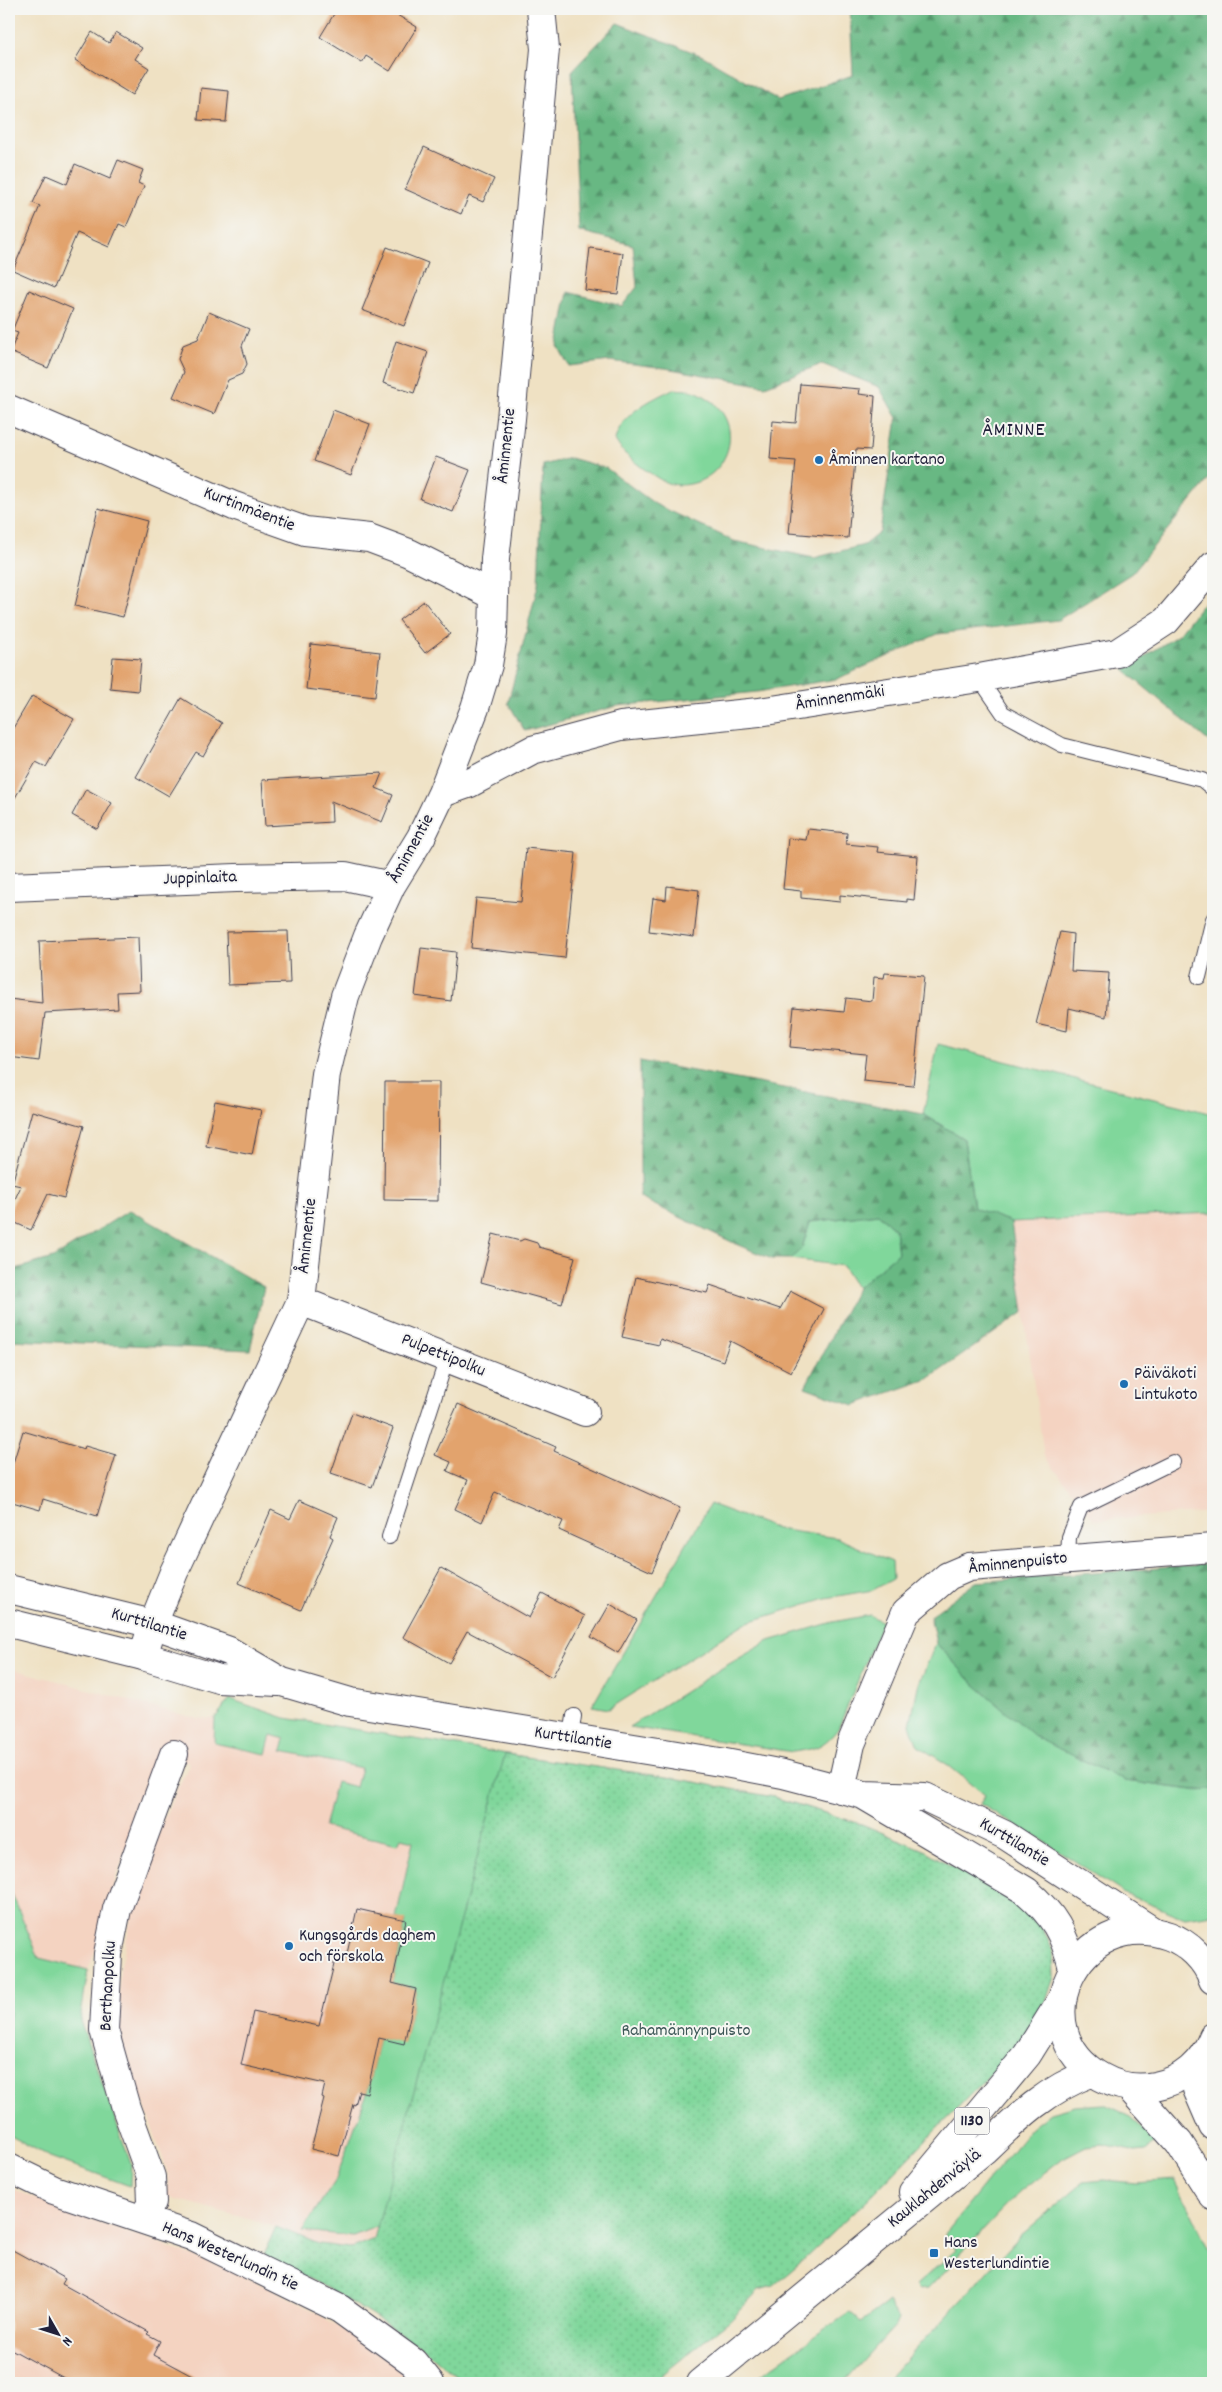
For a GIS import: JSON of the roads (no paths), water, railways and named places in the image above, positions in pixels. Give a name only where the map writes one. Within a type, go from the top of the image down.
[{"type":"street","name":"Åminnentie","points":[[143,1656],[153,1624],[174,1572],[301,1301],[326,1074],[333,1038],[345,996],[368,936],[391,886],[421,837],[442,793],[475,708],[488,664],[493,634],[493,595],[544,58],[541,9]]},
{"type":"street","name":"Kurtinmäentie","points":[[9,409],[234,506],[304,531],[369,538],[409,553],[493,595]]},
{"type":"street","name":"Åminnenmäki","points":[[442,793],[470,783],[532,750],[621,726],[759,712],[979,678],[1117,653],[1166,621],[1213,566]]},
{"type":"street","name":"Juppinlaita","points":[[9,887],[236,878],[345,876],[391,886]]},
{"type":"street","name":"Pulpettipolku","points":[[301,1301],[585,1412]]},
{"type":"street","name":"Åminnenpuisto","points":[[852,1792],[851,1744],[906,1612],[948,1576],[969,1567],[1213,1548]]},
{"type":"street","name":"Kurttilantie","points":[[9,1588],[153,1624],[229,1650],[282,1682]]},
{"type":"street","name":"Kurttilantie","points":[[9,1622],[143,1656],[218,1679],[282,1682],[350,1702],[572,1727],[720,1762],[783,1774],[852,1792],[925,1797],[959,1811],[1005,1835],[1151,1930]]},
{"type":"street","name":"Berthanpolku","points":[[143,2219],[152,2202],[151,2177],[126,2108],[104,2030],[108,1954],[117,1909],[174,1754]]},
{"type":"street","name":"Kurttilantie","points":[[852,1792],[1026,1891],[1043,1905],[1056,1921],[1066,1941],[1073,1968]]},
{"type":"street","name":"1130","points":[[1213,1980],[1202,1960],[1201,1944],[1151,1930],[1130,1931],[1110,1936],[1092,1947],[1073,1968],[1067,1979],[1062,1999],[1062,2020],[1068,2040],[1078,2058],[1093,2072],[1110,2082],[1129,2088],[1147,2088],[1165,2084],[1181,2077],[1195,2066],[1208,2050],[1213,2037]]},
{"type":"street","name":"Kauklahdenväylä","points":[[875,2237],[1027,2055],[1062,1999]]},
{"type":"street","points":[[1195,2066],[1197,2089],[1213,2126]]},
{"type":"street","name":"Kauklahdenväylä","points":[[700,2383],[875,2237],[984,2150],[1022,2114],[1051,2092],[1072,2080],[1093,2072]]},
{"type":"street","points":[[1129,2088],[1179,2143],[1213,2196]]},
{"type":"street","name":"Hans Westerlundin tie","points":[[9,2168],[54,2190],[190,2236],[340,2309],[413,2362],[430,2383]]},
{"type":"lane","points":[[979,678],[1003,713],[1062,745],[1202,780],[1213,789]]},
{"type":"lane","points":[[1199,977],[1213,919]]},
{"type":"lane","points":[[389,1537],[447,1358]]},
{"type":"lane","points":[[1068,1559],[1069,1537],[1081,1508],[1173,1462]]},
{"type":"place","name":"Åminnen kartano","points":[[819,460]]},
{"type":"place","name":"Päiväkoti Lintukoto","points":[[1124,1384]]},
{"type":"place","name":"Kungsgårds daghem och förskola","points":[[289,1946]]},
{"type":"place","name":"Hans Westerlundintie","points":[[934,2253]]},
{"type":"district","name":"ÅMINNE","points":[[1014,431]]},
{"type":"park label","name":"Rahamännynpuisto","points":[[686,2031]]}]
